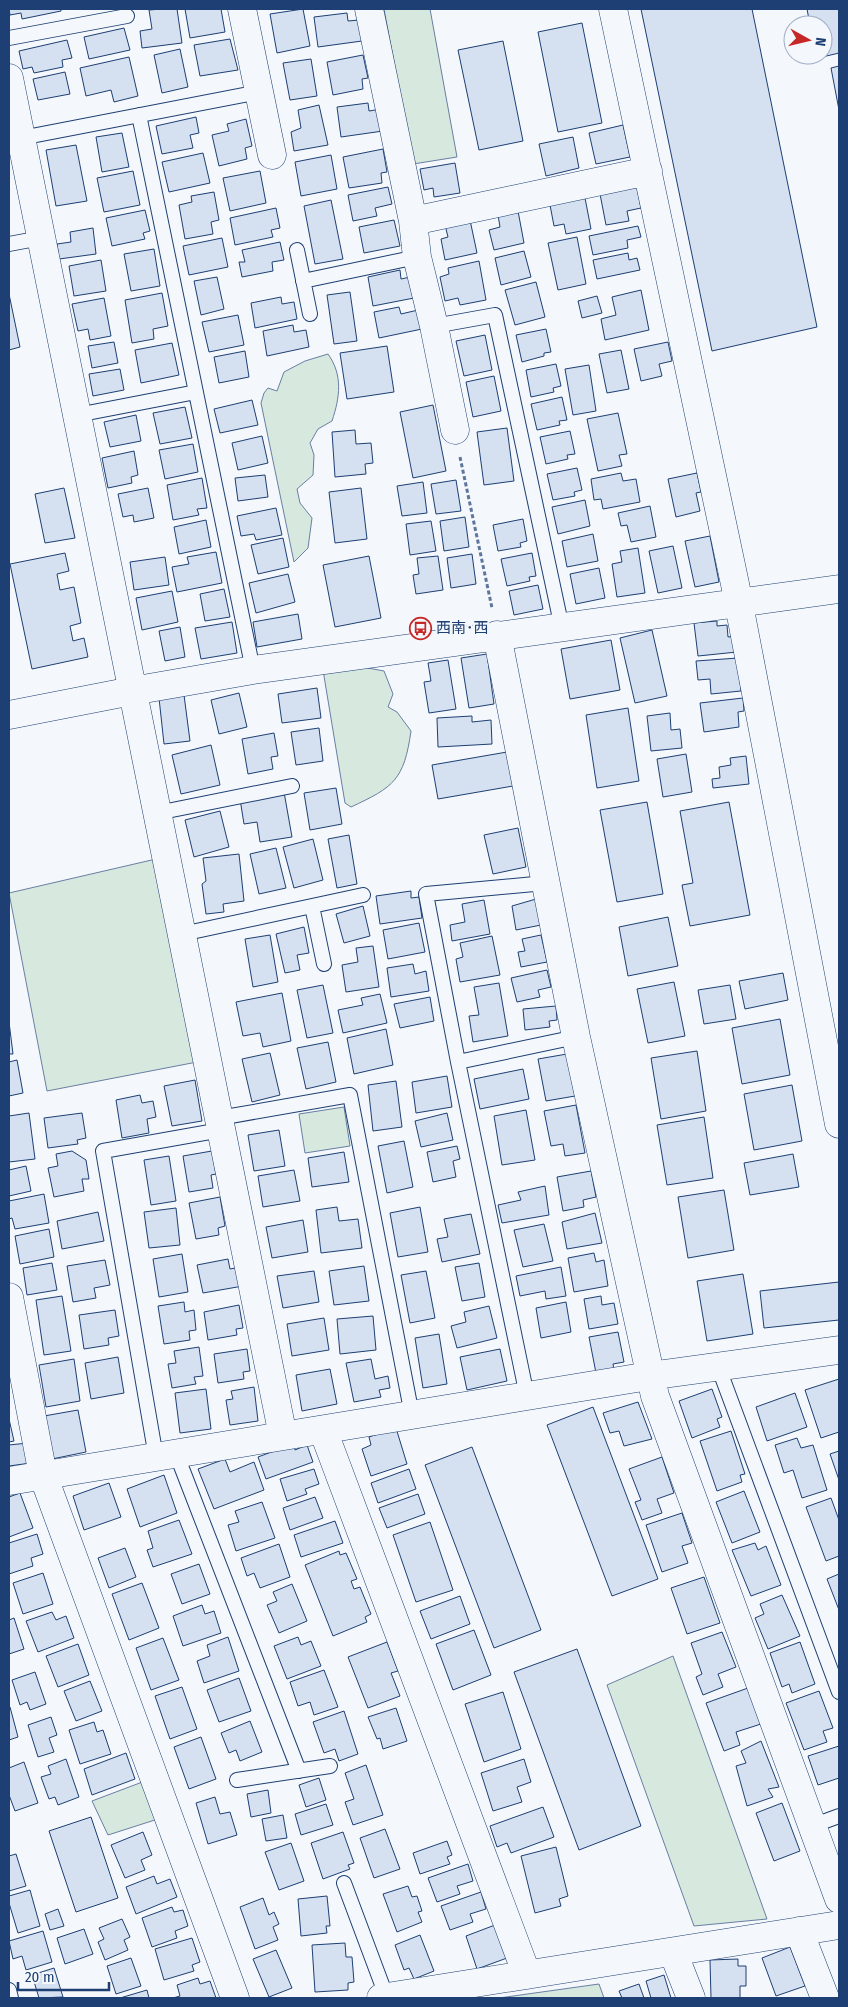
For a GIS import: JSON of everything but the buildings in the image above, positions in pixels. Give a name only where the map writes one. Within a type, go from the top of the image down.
[{"type":"street","points":[[242,9],[272,154]]},
{"type":"street","points":[[369,9],[413,221],[417,257],[434,326],[455,430]]},
{"type":"street","points":[[613,9],[739,604],[839,1124]]},
{"type":"street","points":[[9,78],[283,1436]]},
{"type":"street","points":[[413,221],[648,171]]},
{"type":"street","points":[[9,715],[254,670],[497,635],[562,628],[839,590]]},
{"type":"street","points":[[497,635],[576,1037],[649,1376],[839,1899]]},
{"type":"street","points":[[9,1297],[43,1475],[235,1998]]},
{"type":"street","points":[[9,1481],[649,1376],[839,1350]]},
{"type":"street","points":[[323,1430],[527,1975]]},
{"type":"street","points":[[385,1998],[839,1925]]},
{"type":"street","points":[[799,1931],[825,1998]]},
{"type":"street","points":[[673,1952],[691,1998]]},
{"type":"lane","points":[[9,38],[127,16]]},
{"type":"lane","points":[[21,138],[259,92]]},
{"type":"lane","points":[[139,115],[254,670]]},
{"type":"lane","points":[[9,244],[41,238]]},
{"type":"lane","points":[[297,250],[310,314]]},
{"type":"lane","points":[[303,281],[417,257]]},
{"type":"lane","points":[[434,326],[495,315],[562,628]]},
{"type":"lane","points":[[77,415],[196,392]]},
{"type":"lane","points":[[157,813],[292,786]]},
{"type":"lane","points":[[527,1396],[458,1062],[426,894],[545,883]]},
{"type":"lane","points":[[182,934],[363,895]]},
{"type":"lane","points":[[312,906],[324,964]]},
{"type":"lane","points":[[458,1062],[576,1037]]},
{"type":"lane","points":[[299,1772],[166,1455],[103,1151],[350,1095],[412,1415]]},
{"type":"lane","points":[[718,1366],[839,1692]]},
{"type":"lane","points":[[237,1780],[330,1766]]},
{"type":"lane","points":[[812,1826],[839,1816]]},
{"type":"lane","points":[[344,1883],[385,1998]]},
{"type":"lane","points":[[9,1990],[11,1998]]},
{"type":"path","points":[[455,430],[497,635]]},
{"type":"shaded area","points":[[384,9],[430,9],[457,157],[413,164]]},
{"type":"shaded area","points":[[328,354],[333,362],[338,378],[337,403],[332,421],[318,429],[310,443],[314,455],[313,475],[297,489],[300,503],[312,518],[308,548],[294,562],[261,403],[264,393],[268,388],[277,391],[284,372],[305,361]]},
{"type":"shaded area","points":[[357,666],[384,671],[393,694],[388,707],[397,712],[411,731],[405,761],[394,780],[378,794],[351,807],[345,803],[323,670]]},
{"type":"shaded area","points":[[156,859],[197,1062],[47,1091],[9,893]]},
{"type":"shaded area","points":[[344,1107],[350,1146],[305,1153],[299,1114]]},
{"type":"shaded area","points":[[673,1656],[767,1919],[694,1926],[607,1685]]},
{"type":"shaded area","points":[[145,1781],[161,1818],[108,1835],[92,1801]]},
{"type":"shaded area","points":[[599,1984],[604,1998],[499,1998]]},
{"type":"place","name":"西南･西","points":[[420,628]]}]
